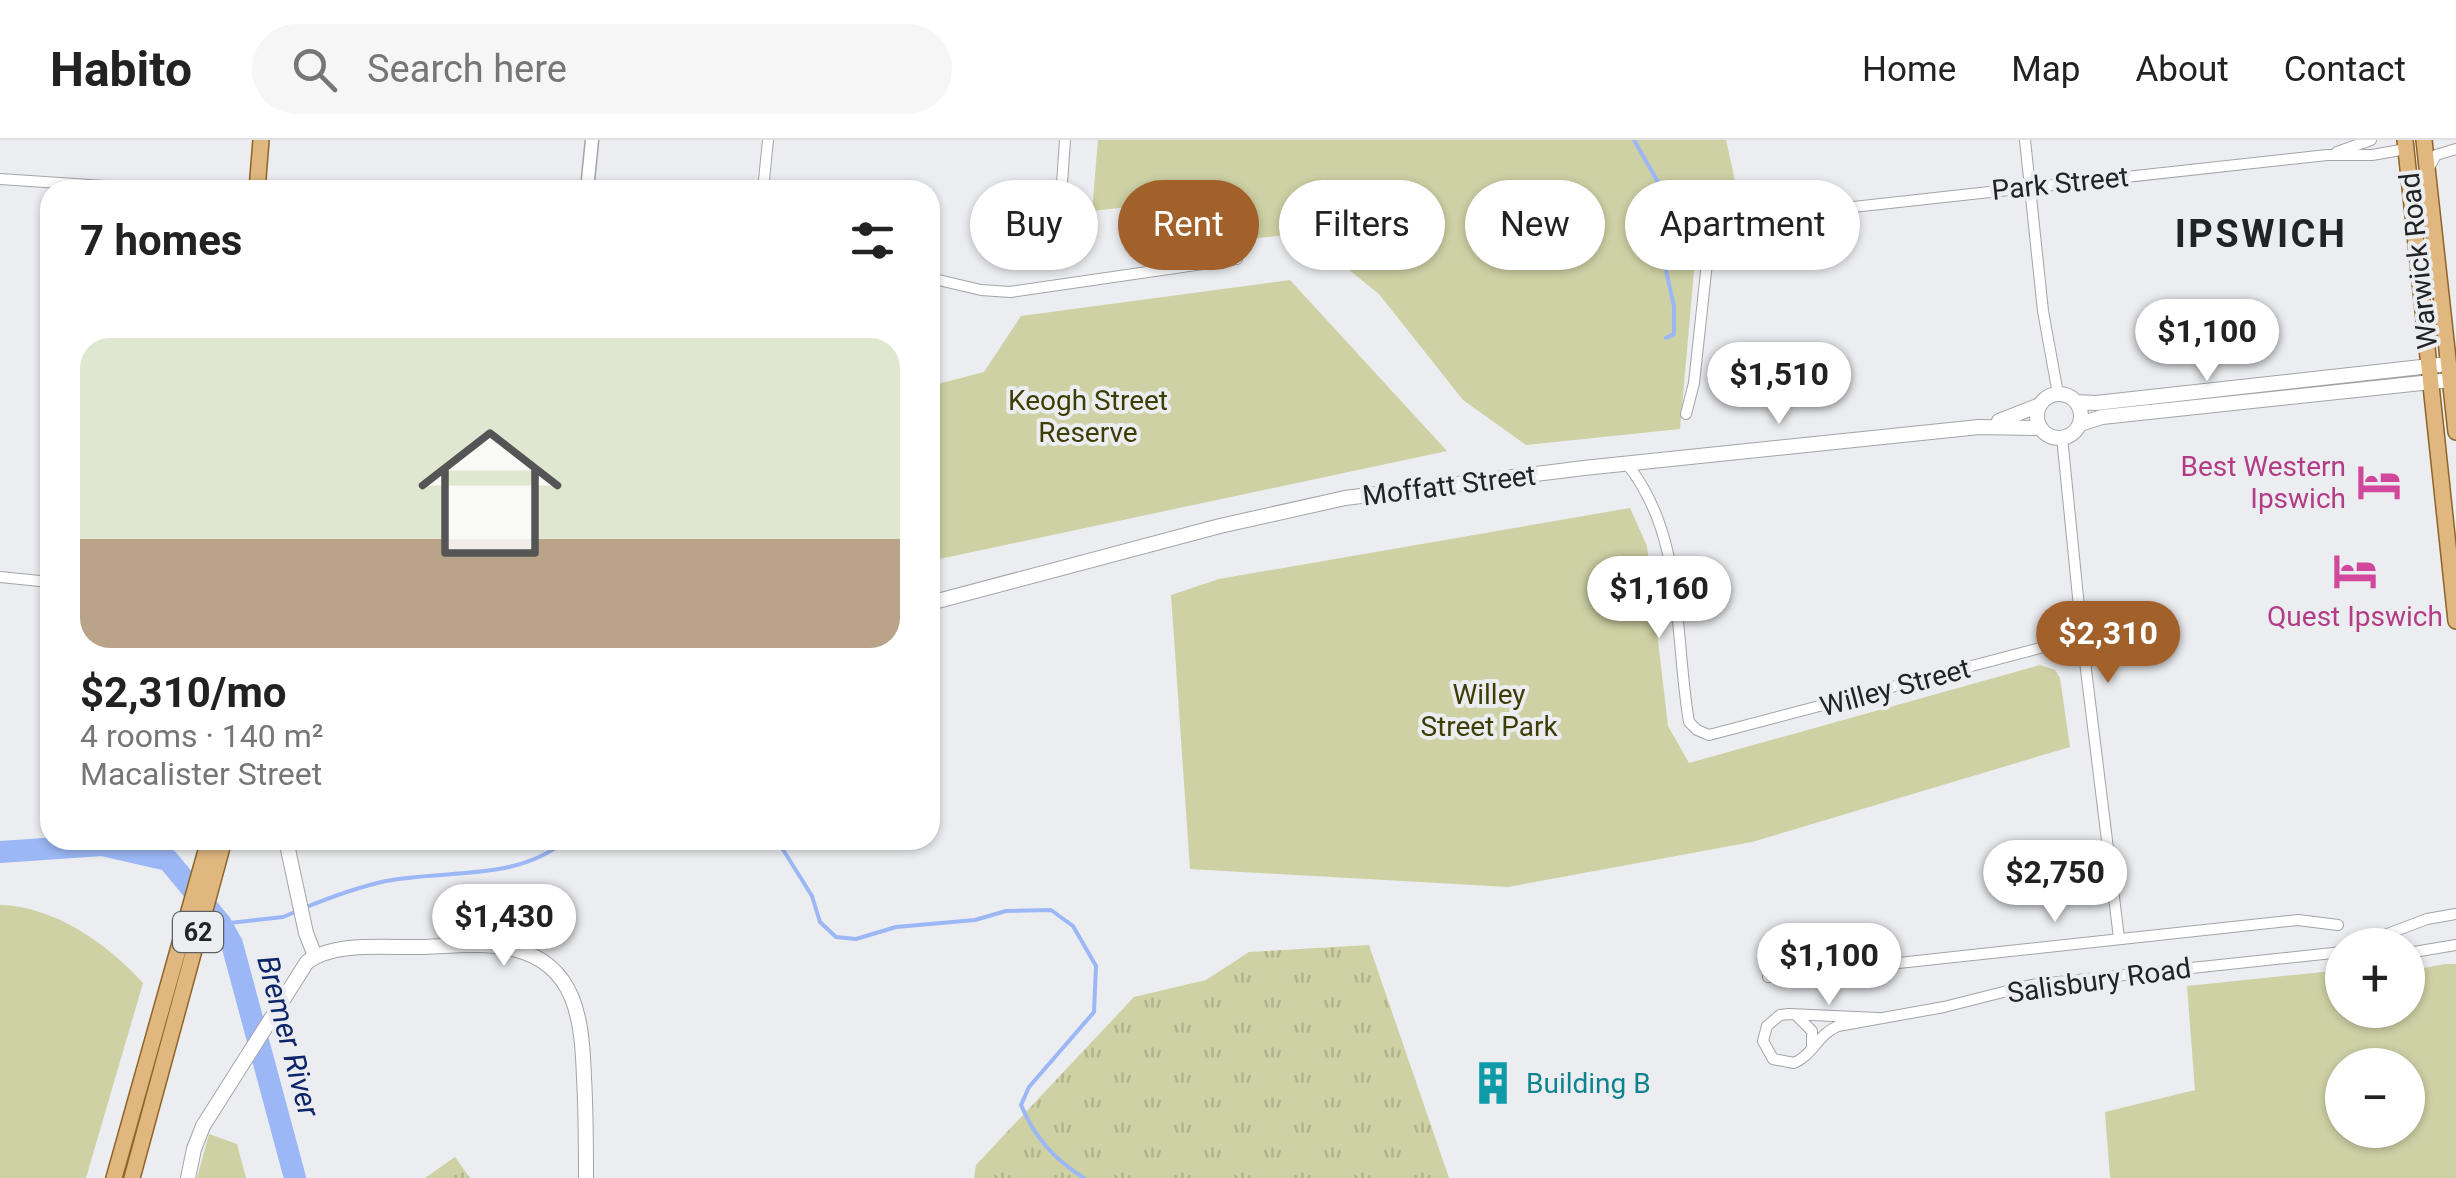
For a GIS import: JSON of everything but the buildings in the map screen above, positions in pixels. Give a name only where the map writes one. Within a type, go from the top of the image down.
[{"type":"main road","points":[[258,180],[261,140]]},
{"type":"main road","name":"Warwick Road","points":[[2424,140],[2453,372],[2456,432]]},
{"type":"main road","name":"Warwick Road","points":[[2408,143],[2456,622]]},
{"type":"main road","points":[[2076,402],[2081,412],[2080,424],[2073,433],[2062,438],[2050,436],[2041,428],[2037,417],[2040,405],[2058,394],[2076,402],[2114,401],[2453,372]]},
{"type":"main road","points":[[2080,424],[2102,417],[2430,374]]},
{"type":"main road","name":"Moffatt Street","points":[[940,599],[1284,510],[1394,490],[1979,426],[2040,405]]},
{"type":"main road","name":"Moffatt Street","points":[[1979,426],[2041,428]]},
{"type":"main road","name":"62","points":[[132,1178],[207,850]]},
{"type":"main road","name":"62","points":[[114,1178],[221,850]]},
{"type":"main road","points":[[289,850],[306,933],[315,956]]},
{"type":"main road","points":[[188,1178],[203,1126],[282,1006],[299,971],[315,956],[337,950],[487,946],[524,952],[548,966],[571,993],[580,1017],[586,1178]]},
{"type":"street","points":[[588,180],[592,140]]},
{"type":"street","points":[[764,180],[768,140]]},
{"type":"street","points":[[1062,180],[1065,140]]},
{"type":"street","points":[[2025,140],[2043,311],[2058,394]]},
{"type":"street","points":[[2326,155],[2371,140]]},
{"type":"street","name":"Park Street","points":[[1686,414],[1694,383],[1710,236],[1726,221],[2326,155],[2372,155],[2408,143]]},
{"type":"street","points":[[2428,170],[2434,157],[2448,146]]},
{"type":"street","points":[[0,178],[40,181]]},
{"type":"street","points":[[940,280],[1010,292],[1161,270]]},
{"type":"street","points":[[2062,438],[2119,938]]},
{"type":"street","name":"Willey Street","points":[[1627,464],[1649,496],[1665,538],[1689,722],[1709,735],[2082,637]]},
{"type":"street","points":[[0,577],[40,581]]},
{"type":"street","points":[[2407,928],[2456,914]]},
{"type":"street","name":"Salisbury Road","points":[[1768,977],[2298,920],[2338,925]]},
{"type":"street","points":[[2418,928],[2419,924]]},
{"type":"street","points":[[2425,950],[2456,945]]},
{"type":"street","name":"Salisbury Road","points":[[1812,1048],[1832,1028],[1944,1007],[2030,985],[2325,953]]},
{"type":"street","points":[[1797,1015],[1812,1031],[1812,1048],[1800,1061],[1789,1064],[1773,1059],[1765,1048],[1764,1033],[1772,1020],[1784,1014],[1878,1018]]},
{"type":"green space","points":[[1098,140],[1726,140],[1735,180],[1625,180],[1625,270],[1694,270],[1680,429],[1526,445],[1463,400],[1379,294],[1349,270],[1445,270],[1445,180],[1279,180],[1279,236],[1259,238],[1259,180],[1118,180],[1118,208],[1098,210],[1098,180],[1095,180]]},
{"type":"green space","name":"Keogh Street Reserve","points":[[1290,280],[1447,451],[940,559],[940,383],[984,372],[1021,316]]},
{"type":"green space","name":"Willey Street Park","points":[[1630,508],[1647,546],[1668,726],[1689,763],[2040,665],[2055,670],[2060,678],[2070,747],[1752,842],[1508,887],[1190,869],[1171,595],[1219,579]]},
{"type":"green space","points":[[0,905],[40,912],[79,930],[113,954],[143,983],[86,1178],[0,1178]]},
{"type":"green space","points":[[1369,945],[1449,1178],[974,1178],[976,1165],[1134,997],[1206,980],[1249,952]]},
{"type":"green space","points":[[2456,964],[2456,1178],[2110,1178],[2105,1112],[2195,1090],[2187,986],[2325,972],[2325,1028],[2425,1028],[2425,968]]},
{"type":"green space","points":[[209,1134],[237,1144],[246,1178],[197,1178]]},
{"type":"green space","points":[[455,1157],[470,1178],[425,1178]]},
{"type":"waterway","points":[[1634,140],[1658,182],[1657,231],[1674,306],[1674,334],[1666,338]]},
{"type":"waterway","name":"Bremer River","points":[[0,852],[40,849]]},
{"type":"waterway","name":"Bremer River","points":[[124,850],[168,860],[221,924],[232,944],[295,1178]]},
{"type":"waterway","points":[[304,908],[386,881],[503,868],[551,850]]},
{"type":"waterway","points":[[783,850],[812,896],[820,922],[836,937],[856,939],[896,927],[975,920],[1006,911],[1051,910],[1073,926],[1096,966],[1094,1012],[1029,1087],[1021,1105],[1046,1147],[1084,1178]]},
{"type":"waterway","points":[[221,924],[283,917],[295,912]]},
{"type":"place","name":"Best Western Ipswich","points":[[2379,482]]},
{"type":"place","name":"Quest Ipswich","points":[[2355,571]]},
{"type":"place","name":"Building B","points":[[1493,1083]]},
{"type":"district","name":"IPSWICH","points":[[2261,234]]}]
